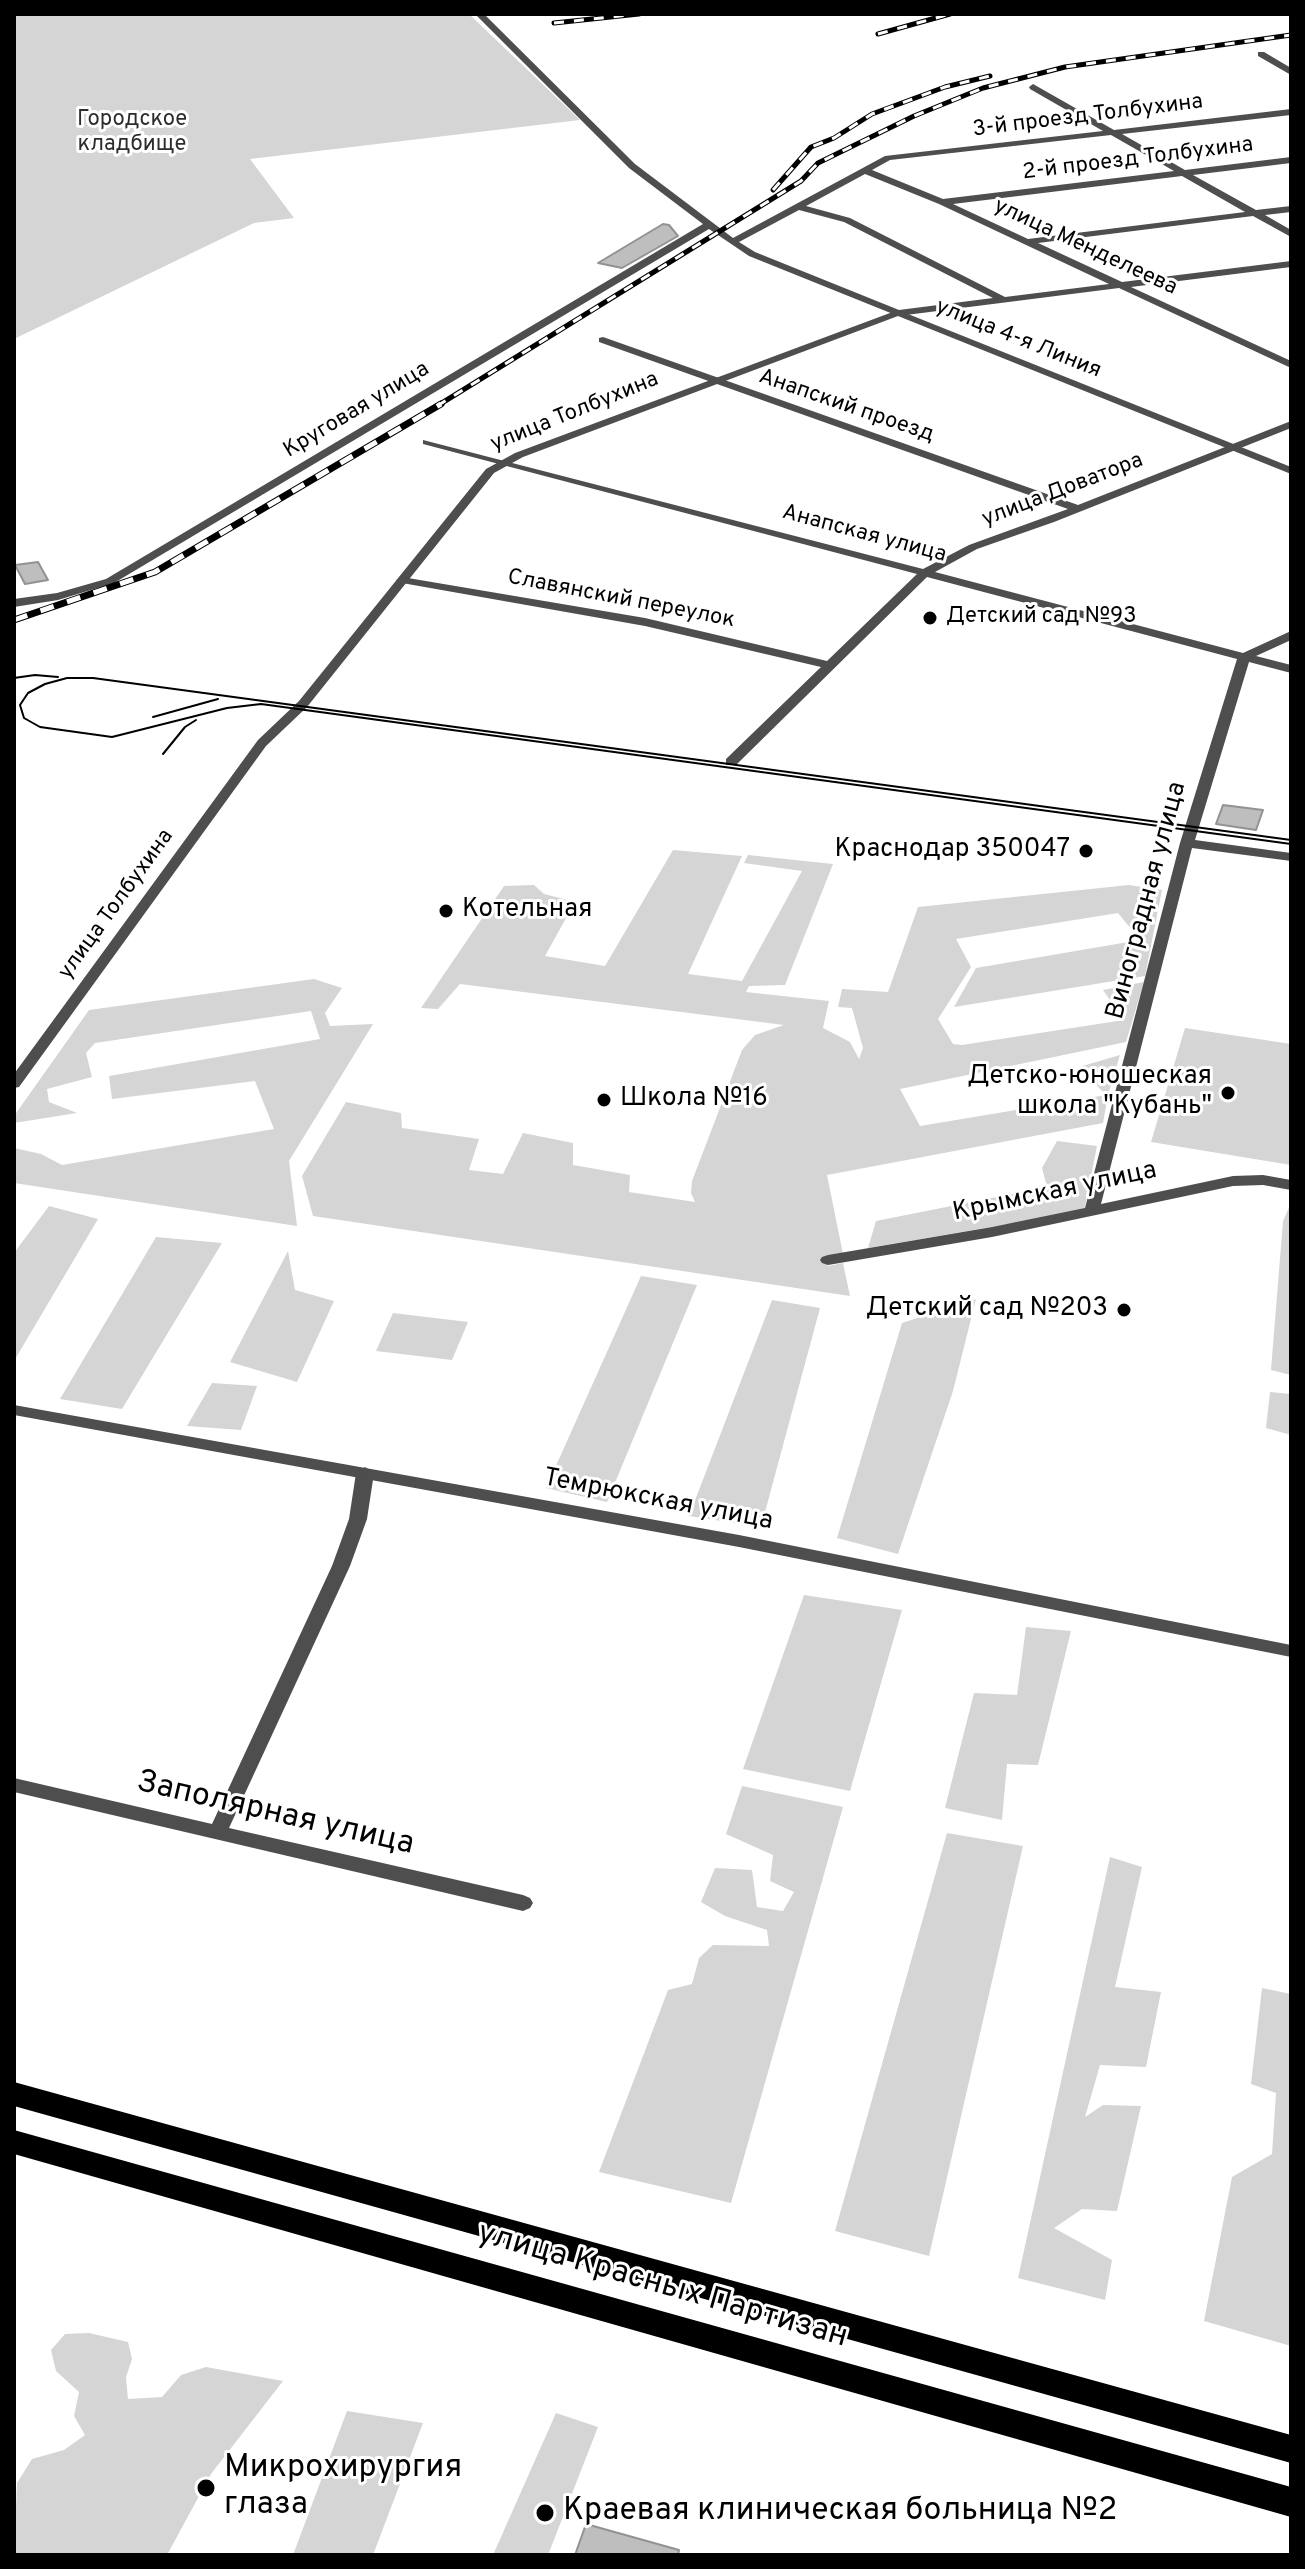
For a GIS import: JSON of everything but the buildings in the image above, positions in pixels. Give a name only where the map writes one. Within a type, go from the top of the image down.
[{"type":"highway","name":"улица Красных Партизан","points":[[14,2094],[1291,2449]]},
{"type":"highway","name":"улица Красных Партизан","points":[[14,2142],[1291,2502]]},
{"type":"street","name":"улица 4-я Линия","points":[[479,14],[632,166],[752,254],[1291,471]]},
{"type":"street","points":[[1261,54],[1291,72]]},
{"type":"street","points":[[1033,87],[1291,234]]},
{"type":"street","name":"3-й проезд Толбухина","points":[[862,170],[888,158],[1291,112]]},
{"type":"street","name":"2-й проезд Толбухина","points":[[942,202],[1291,160]]},
{"type":"street","points":[[732,242],[862,170]]},
{"type":"street","name":"улица Менделеева","points":[[862,170],[886,177],[942,202],[1291,365]]},
{"type":"street","points":[[800,207],[847,220],[1004,300]]},
{"type":"street","points":[[1024,242],[1291,209]]},
{"type":"street","name":"Круговая улица","points":[[14,603],[58,596],[110,581],[710,224]]},
{"type":"street","name":"улица Толбухина","points":[[14,1084],[262,743],[303,704],[490,471],[714,381],[898,313],[1291,264]]},
{"type":"street","name":"Анапский проезд","points":[[603,340],[1078,509]]},
{"type":"street","name":"улица Доватора","points":[[731,762],[926,572],[973,547],[1078,509],[1291,424]]},
{"type":"street","name":"Анапская улица","points":[[427,442],[1291,669]]},
{"type":"street","name":"Славянский переулок","points":[[402,580],[645,622],[831,666]]},
{"type":"street","points":[[1244,657],[1291,635]]},
{"type":"street","name":"Виноградная улица","points":[[1092,1210],[1187,843],[1244,657]]},
{"type":"street","points":[[1187,843],[1291,857]]},
{"type":"street","name":"Крымская улица","points":[[828,1260],[992,1232],[1233,1181],[1263,1180],[1291,1185]]},
{"type":"street","name":"Темрюкская улица","points":[[14,1410],[739,1541],[1291,1651]]},
{"type":"street","points":[[217,1833],[341,1566],[358,1519],[365,1473]]},
{"type":"street","name":"Заполярная улица","points":[[14,1785],[523,1903]]},
{"type":"green space","name":"Городское кладбище","points":[[14,14],[469,14],[580,120],[250,159],[294,218],[254,223],[14,339]]},
{"type":"green space","points":[[673,850],[742,856],[688,974],[742,981],[802,871],[744,863],[748,855],[833,864],[785,985],[749,986],[746,992],[829,1001],[823,1028],[850,1042],[859,1059],[863,1048],[852,1008],[838,1007],[842,989],[888,992],[918,907],[1129,885],[1162,890],[1145,976],[954,1007],[976,968],[1140,940],[1118,913],[956,939],[971,967],[938,1019],[953,1044],[962,1045],[1124,1020],[1103,990],[1144,982],[1126,1042],[900,1089],[920,1126],[1106,1095],[1079,1067],[1120,1055],[1103,1123],[827,1175],[843,1254],[824,1259],[828,1266],[843,1263],[850,1296],[313,1216],[302,1176],[346,1102],[401,1113],[402,1128],[479,1139],[469,1170],[503,1174],[523,1133],[573,1143],[573,1165],[630,1175],[629,1192],[695,1202],[691,1193],[692,1181],[742,1050],[755,1035],[784,1025],[460,984],[438,1009],[421,1008],[504,886],[534,885],[544,894],[575,902],[545,956],[605,966]]},
{"type":"green space","points":[[314,979],[342,988],[325,1013],[330,1026],[373,1024],[289,1161],[297,1226],[14,1183],[14,1148],[41,1154],[62,1165],[274,1129],[255,1081],[112,1099],[109,1076],[320,1039],[311,1011],[95,1043],[86,1053],[92,1077],[47,1089],[49,1102],[77,1113],[14,1123],[14,1116],[89,1010]]},
{"type":"green space","name":"Детско-юношеская школа \"Кубань\"","points":[[1185,1028],[1291,1044],[1291,1165],[1151,1142]]},
{"type":"green space","points":[[1057,1141],[1097,1146],[1084,1211],[868,1248],[876,1221],[1047,1187],[1042,1168]]},
{"type":"green space","points":[[1291,1203],[1291,1375],[1271,1370],[1283,1221]]},
{"type":"green space","points":[[49,1206],[98,1219],[14,1361],[14,1253]]},
{"type":"green space","points":[[156,1237],[222,1243],[122,1409],[60,1399]]},
{"type":"green space","points":[[288,1251],[295,1290],[334,1301],[297,1382],[230,1362]]},
{"type":"green space","points":[[641,1276],[697,1285],[607,1502],[546,1488]]},
{"type":"green space","points":[[976,1299],[953,1391],[898,1554],[837,1538],[902,1323]]},
{"type":"green space","points":[[772,1300],[820,1308],[761,1527],[689,1516]]},
{"type":"green space","points":[[393,1313],[468,1322],[452,1360],[376,1351]]},
{"type":"green space","points":[[212,1383],[257,1386],[241,1430],[187,1426]]},
{"type":"green space","points":[[1270,1392],[1291,1394],[1291,1435],[1266,1428]]},
{"type":"green space","points":[[804,1595],[902,1610],[850,1791],[743,1769]]},
{"type":"green space","points":[[1026,1627],[1071,1631],[1038,1765],[1007,1764],[1002,1820],[945,1808],[974,1693],[1017,1695]]},
{"type":"green space","points":[[742,1786],[843,1807],[731,2203],[599,2172],[668,1990],[692,1984],[699,1958],[713,1945],[769,1946],[767,1930],[725,1916],[701,1902],[715,1868],[752,1870],[757,1907],[783,1911],[794,1892],[770,1881],[773,1855],[726,1834]]},
{"type":"green space","points":[[947,1833],[1023,1846],[929,2256],[835,2231]]},
{"type":"green space","points":[[1110,1857],[1142,1867],[1115,1987],[1161,1992],[1146,2067],[1100,2065],[1085,2117],[1103,2105],[1141,2106],[1117,2211],[1082,2209],[1054,2228],[1112,2260],[1105,2300],[1018,2278]]},
{"type":"green space","points":[[1262,1988],[1291,1994],[1291,2346],[1204,2321],[1232,2177],[1272,2154],[1276,2093],[1251,2084]]},
{"type":"green space","points":[[89,2333],[128,2342],[132,2359],[126,2377],[128,2399],[162,2397],[181,2375],[206,2367],[283,2381],[211,2474],[167,2555],[14,2555],[17,2483],[32,2459],[64,2450],[85,2435],[74,2416],[79,2392],[56,2371],[51,2350],[65,2334]]},
{"type":"green space","points":[[347,2411],[423,2423],[373,2555],[293,2555]]},
{"type":"green space","points":[[556,2413],[598,2427],[548,2555],[493,2555]]},
{"type":"tram line","points":[[14,678],[35,675],[58,677]]},
{"type":"tram line","points":[[1291,840],[93,678],[67,678],[45,684],[28,693],[20,705],[24,718],[40,727],[112,737],[227,708],[261,704],[1291,844]]},
{"type":"tram line","points":[[153,717],[218,699]]},
{"type":"tram line","points":[[163,754],[185,727],[196,720]]},
{"type":"railway","points":[[554,23],[639,14]]},
{"type":"railway","points":[[878,34],[950,14]]},
{"type":"railway","points":[[437,406],[801,181],[818,163],[914,116],[983,88],[1065,67],[1291,35]]},
{"type":"railway","points":[[773,190],[811,147],[834,138],[872,114],[945,87],[990,76]]},
{"type":"railway","points":[[14,620],[155,572],[441,404]]},
{"type":"place","name":"Детский сад №93","points":[[930,618]]},
{"type":"place","name":"Краснодар 350047","points":[[1086,851]]},
{"type":"place","name":"Котельная","points":[[446,911]]},
{"type":"place","name":"Детско-юношеская школа \"Кубань\"","points":[[1228,1093]]},
{"type":"place","name":"Школа №16","points":[[604,1100]]},
{"type":"place","name":"Детский сад №203","points":[[1124,1310]]},
{"type":"place","name":"Микрохирургия глаза","points":[[206,2488]]},
{"type":"place","name":"Краевая клиническая больница №2","points":[[545,2513]]}]
